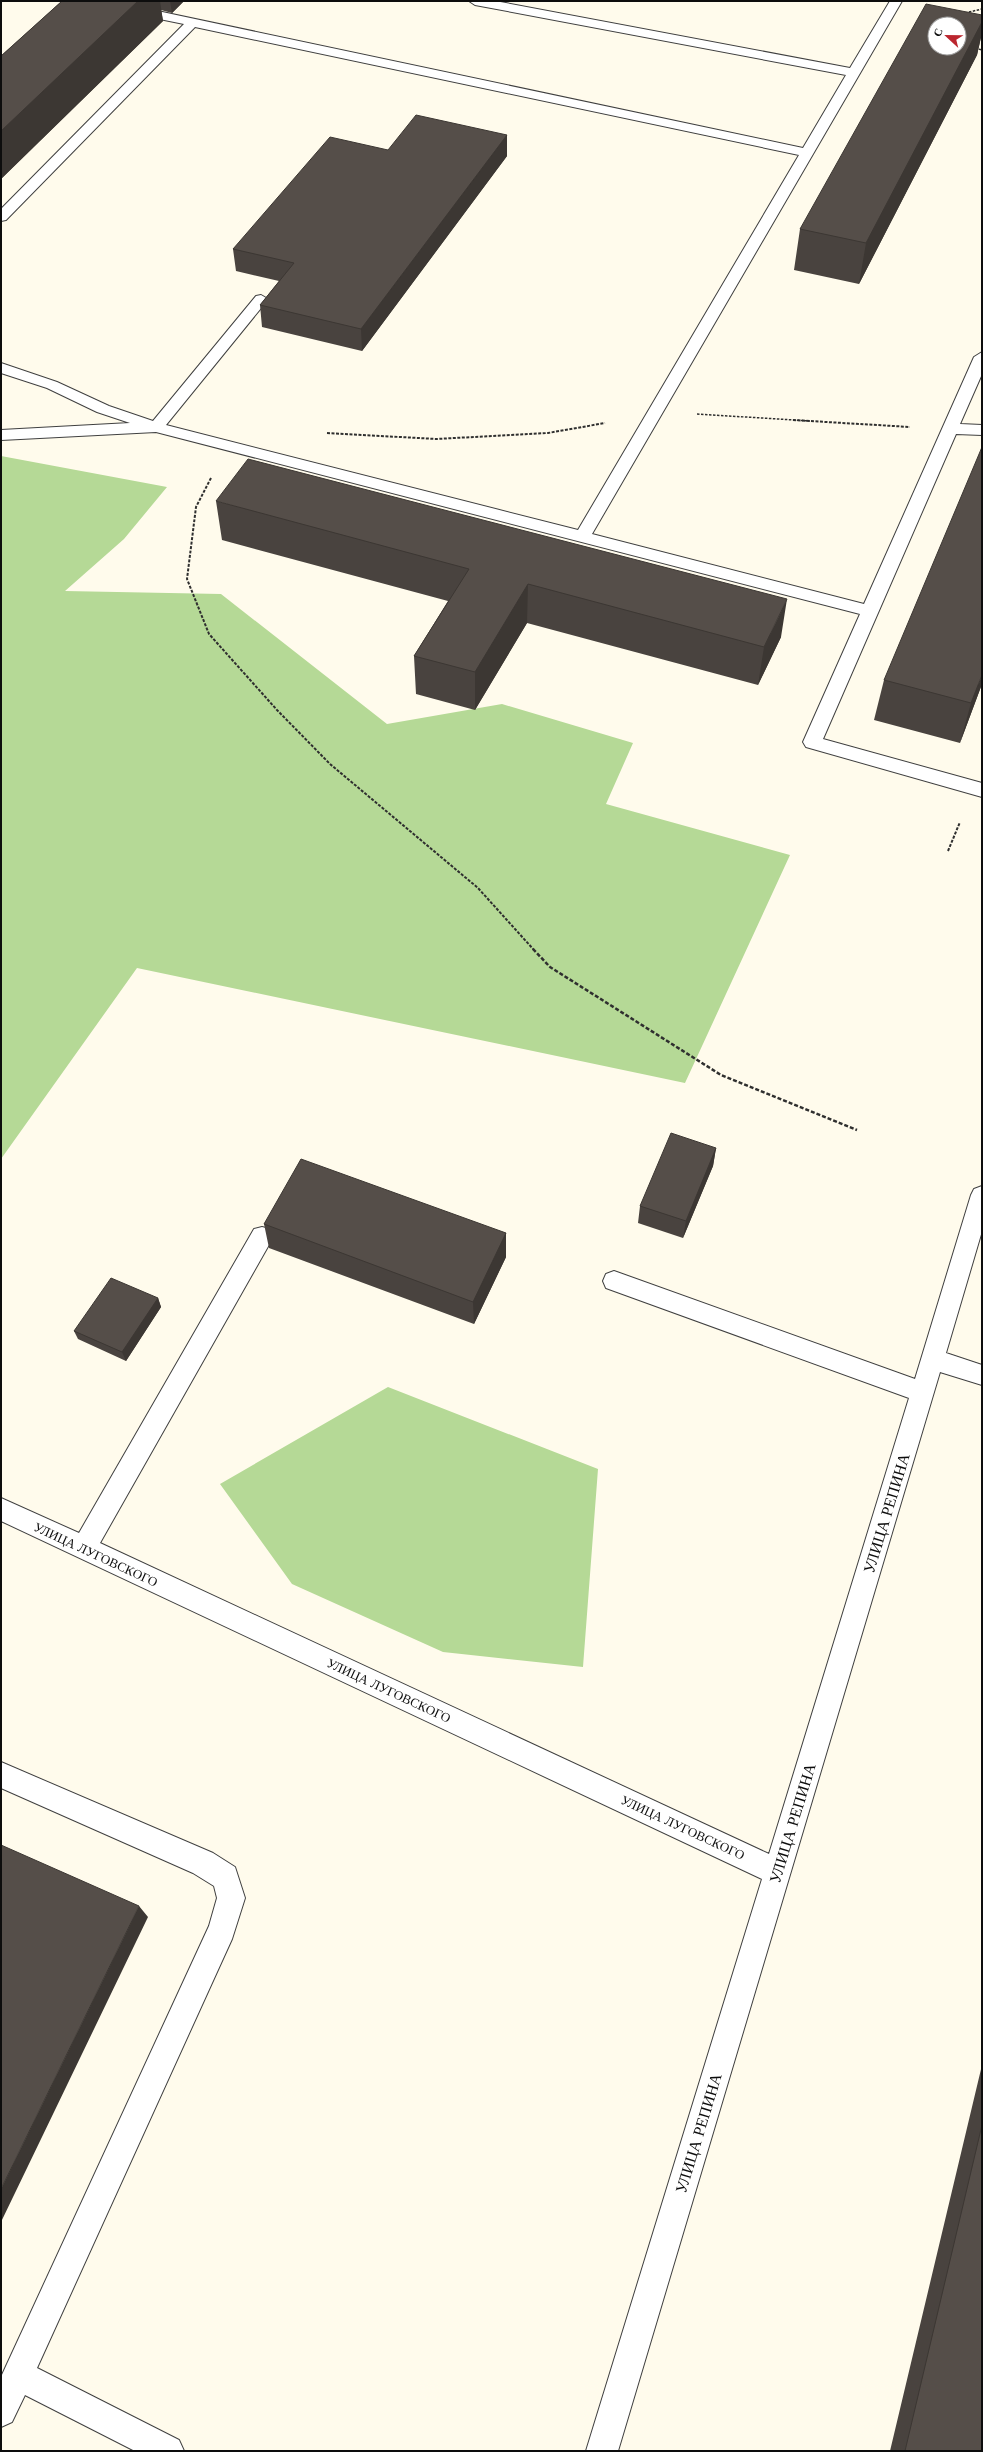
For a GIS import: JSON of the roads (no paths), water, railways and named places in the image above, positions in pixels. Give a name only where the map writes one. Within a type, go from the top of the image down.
[{"type":"street","points":[[142,1],[132,10],[807,153]]},
{"type":"street","points":[[475,1],[854,73]]},
{"type":"street","points":[[582,537],[896,1]]},
{"type":"street","points":[[1,217],[192,23]]},
{"type":"street","points":[[1,435],[156,427],[261,299]]},
{"type":"street","points":[[982,357],[812,742],[982,790]]},
{"type":"street","points":[[1,368],[52,385],[103,410],[156,427],[870,611]]},
{"type":"street","points":[[950,429],[982,430]]},
{"type":"street","name":"УЛИЦА РЕПИНА","points":[[602,2451],[982,1195]]},
{"type":"street","points":[[84,1548],[262,1236]]},
{"type":"street","points":[[614,1281],[922,1392]]},
{"type":"street","points":[[933,1359],[982,1375]]},
{"type":"street","name":"УЛИЦА ЛУГОВСКОГО","points":[[1,1510],[777,1872]]},
{"type":"street","points":[[1,1775],[203,1863],[225,1877],[231,1898],[222,1929],[1,2412]]},
{"type":"street","points":[[18,2375],[168,2451]]}]
